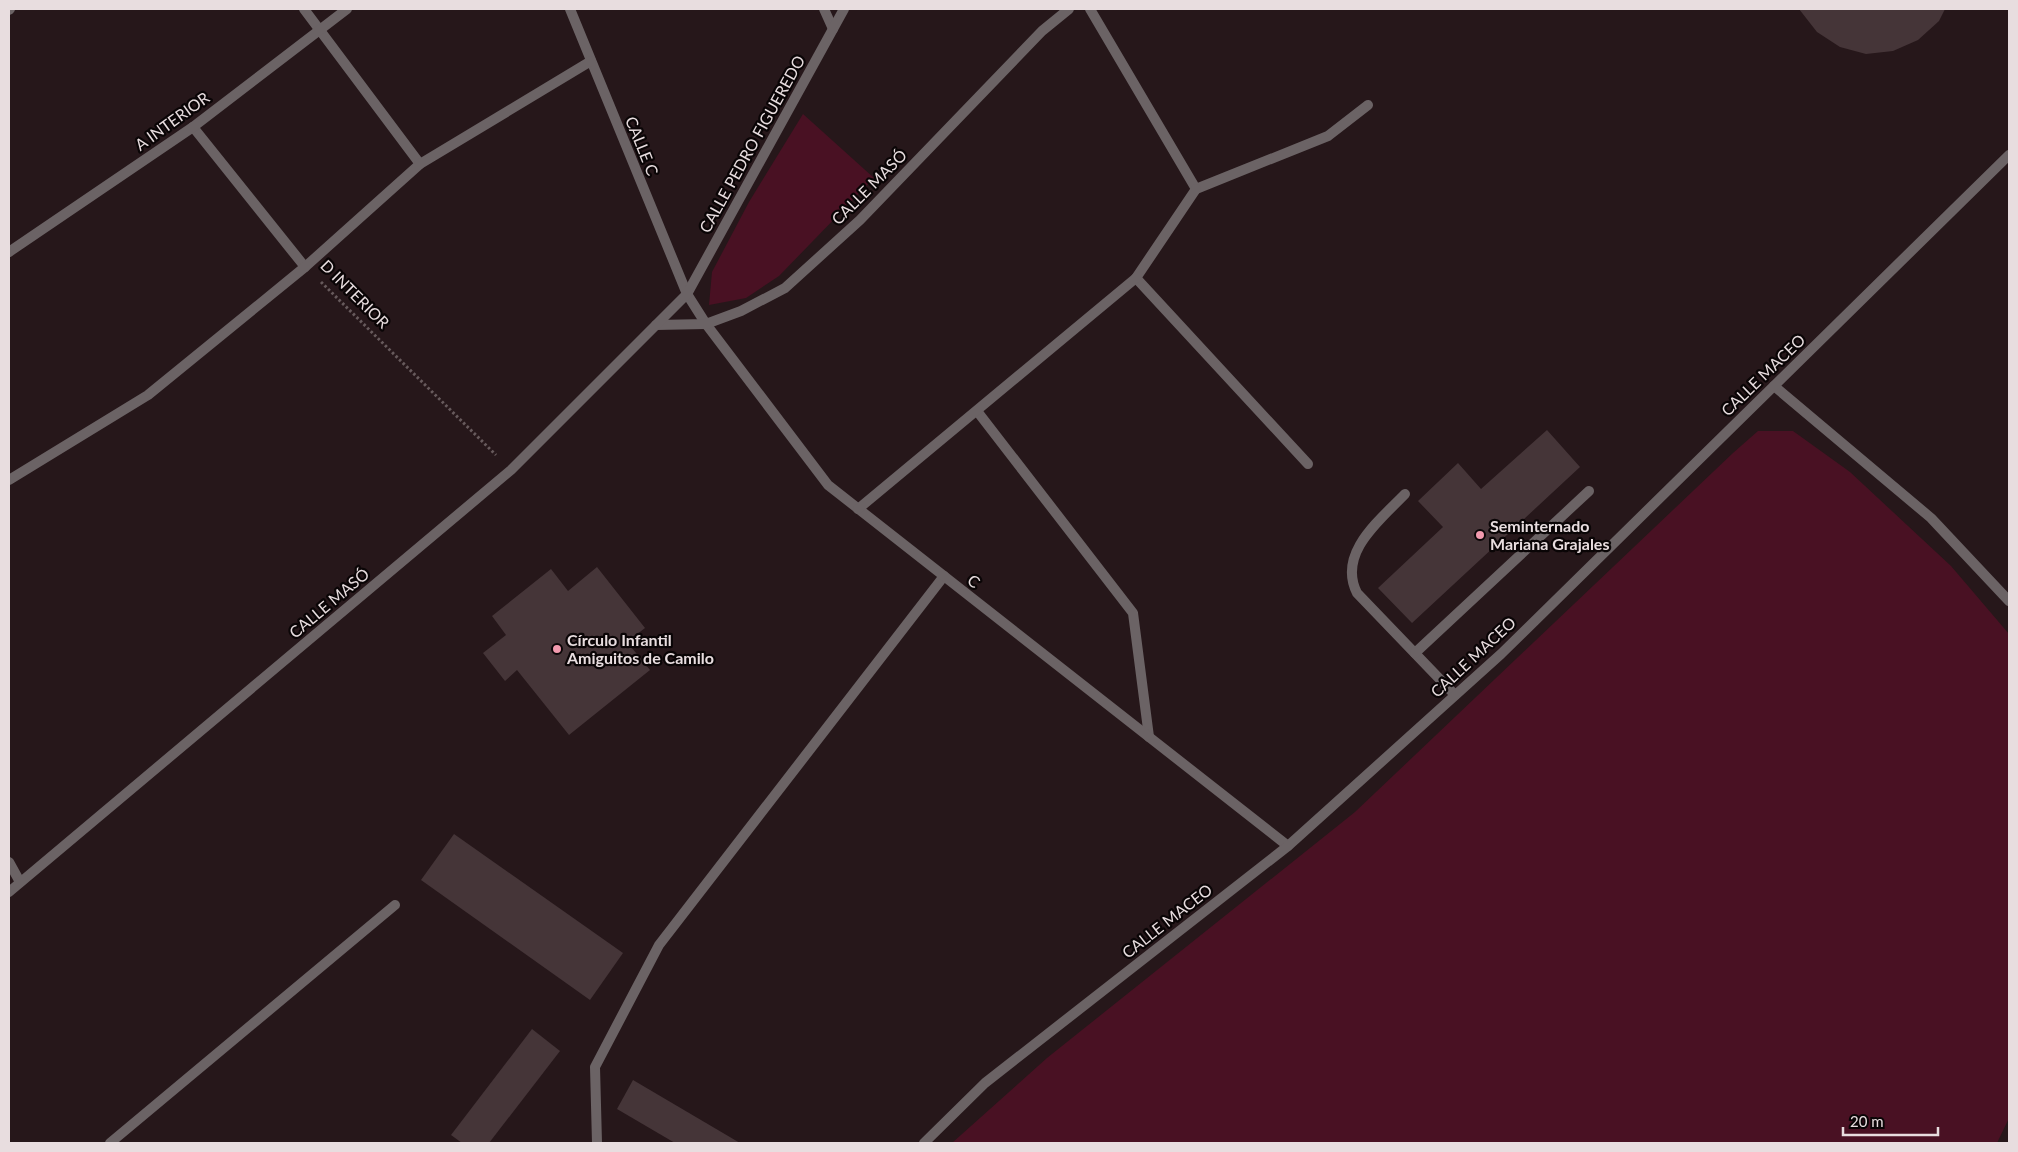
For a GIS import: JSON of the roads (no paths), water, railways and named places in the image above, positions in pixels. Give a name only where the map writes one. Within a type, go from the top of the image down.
[{"type":"street","points":[[304,9],[420,164]]},
{"type":"street","name":"A INTERIOR","points":[[9,252],[193,127],[318,29],[347,9]]},
{"type":"street","name":"CALLE C","points":[[570,9],[687,294]]},
{"type":"street","points":[[824,9],[833,28]]},
{"type":"street","name":"CALLE PEDRO FIGUEREDO","points":[[687,294],[844,9]]},
{"type":"street","name":"CALLE MASÓ","points":[[656,325],[706,324],[741,311],[786,288],[860,220],[1042,31],[1069,9]]},
{"type":"street","points":[[1090,9],[1196,189]]},
{"type":"street","points":[[9,480],[148,395],[305,267],[420,164],[591,61]]},
{"type":"street","points":[[858,509],[1136,278],[1196,189],[1328,136],[1368,105]]},
{"type":"street","name":"D INTERIOR","points":[[193,127],[305,267]]},
{"type":"street","name":"CALLE MACEO","points":[[924,1143],[985,1083],[1288,846],[1508,647],[2009,155]]},
{"type":"street","points":[[1136,278],[1308,464]]},
{"type":"street","name":"CALLE MASÓ","points":[[9,892],[511,470],[687,294]]},
{"type":"street","name":"C","points":[[687,294],[706,324],[828,486],[1288,846]]},
{"type":"street","points":[[1774,386],[1931,518],[2009,600]]},
{"type":"street","points":[[977,411],[1133,613],[1149,737]]},
{"type":"street","points":[[1415,653],[1589,491]]},
{"type":"street","points":[[1405,494],[1369,531],[1354,555],[1351,581],[1357,592],[1455,695]]},
{"type":"street","points":[[597,1143],[595,1066],[659,945],[944,576]]},
{"type":"street","points":[[9,862],[20,882]]},
{"type":"street","points":[[110,1143],[395,905]]},
{"type":"place","name":"Seminternado Mariana Grajales","points":[[1480,535]]},
{"type":"place","name":"Círculo Infantil Amiguitos de Camilo","points":[[557,649]]}]
